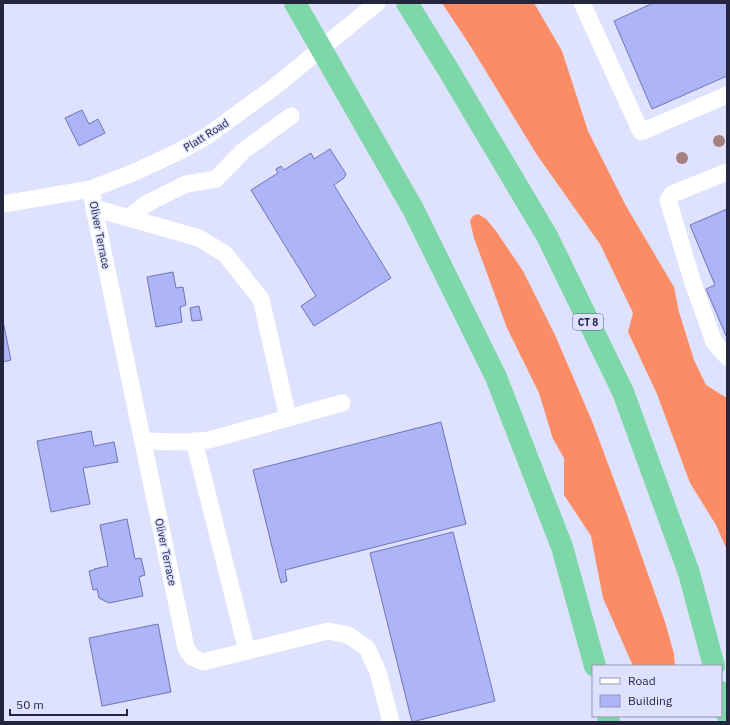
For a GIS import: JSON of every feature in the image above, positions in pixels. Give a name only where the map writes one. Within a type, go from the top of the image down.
[{"type":"highway","points":[[295,3],[412,209],[496,377],[562,547],[594,665]]},
{"type":"highway","name":"CT 8","points":[[407,3],[547,236],[623,392],[689,573],[714,665]]},
{"type":"highway","points":[[722,696],[727,714]]},
{"type":"street","name":"Platt Road","points":[[3,204],[91,189],[135,172],[180,151],[207,136],[273,88],[377,3]]},
{"type":"street","points":[[582,3],[641,132],[727,95]]},
{"type":"street","points":[[128,218],[146,204],[186,184],[216,179],[243,151],[291,116]]},
{"type":"street","points":[[727,172],[672,194],[668,200],[692,280],[714,342],[727,357]]},
{"type":"street","name":"Oliver Terrace","points":[[91,189],[186,648],[192,657],[203,662],[328,631],[348,635],[367,648],[370,654],[378,672],[391,722]]},
{"type":"street","points":[[94,208],[199,238],[225,254],[261,299],[288,418]]},
{"type":"street","points":[[143,441],[209,440],[342,403]]},
{"type":"street","points":[[194,441],[247,652]]},
{"type":"shaded area","points":[[442,3],[534,3],[562,51],[588,131],[626,206],[674,287],[679,312],[694,360],[706,385],[727,398],[727,550],[716,525],[690,483],[657,394],[628,332],[633,313],[600,244],[537,155],[471,47]]},
{"type":"shaded area","points":[[478,214],[486,219],[496,231],[523,271],[555,335],[592,421],[626,512],[665,622],[674,654],[675,665],[633,665],[603,598],[591,536],[564,495],[564,458],[553,439],[539,393],[507,328],[474,238],[470,221],[473,216]]},
{"type":"building","points":[[653,3],[727,3],[727,76],[652,109],[614,21]]},
{"type":"building","points":[[82,110],[89,124],[98,119],[105,133],[79,146],[65,118]]},
{"type":"building","points":[[330,149],[346,174],[344,178],[334,185],[391,278],[314,326],[301,306],[316,296],[251,190],[278,173],[276,169],[281,166],[284,170],[311,153],[314,159]]},
{"type":"building","points":[[727,209],[727,338],[706,289],[715,285],[690,225]]},
{"type":"building","points":[[173,272],[176,288],[183,287],[186,305],[180,307],[182,322],[156,327],[147,277]]},
{"type":"building","points":[[199,306],[202,320],[192,321],[190,308]]},
{"type":"building","points":[[3,321],[11,360],[3,362]]},
{"type":"building","points":[[441,422],[466,524],[285,570],[287,581],[281,583],[253,470]]},
{"type":"building","points":[[91,431],[94,446],[114,442],[118,462],[83,468],[90,504],[51,512],[37,441]]},
{"type":"building","points":[[127,519],[135,559],[141,558],[145,575],[139,577],[143,596],[109,603],[99,598],[97,589],[93,590],[89,571],[108,566],[100,525]]},
{"type":"building","points":[[453,532],[495,701],[412,722],[370,553]]},
{"type":"building","points":[[158,624],[171,692],[102,706],[89,638]]}]
